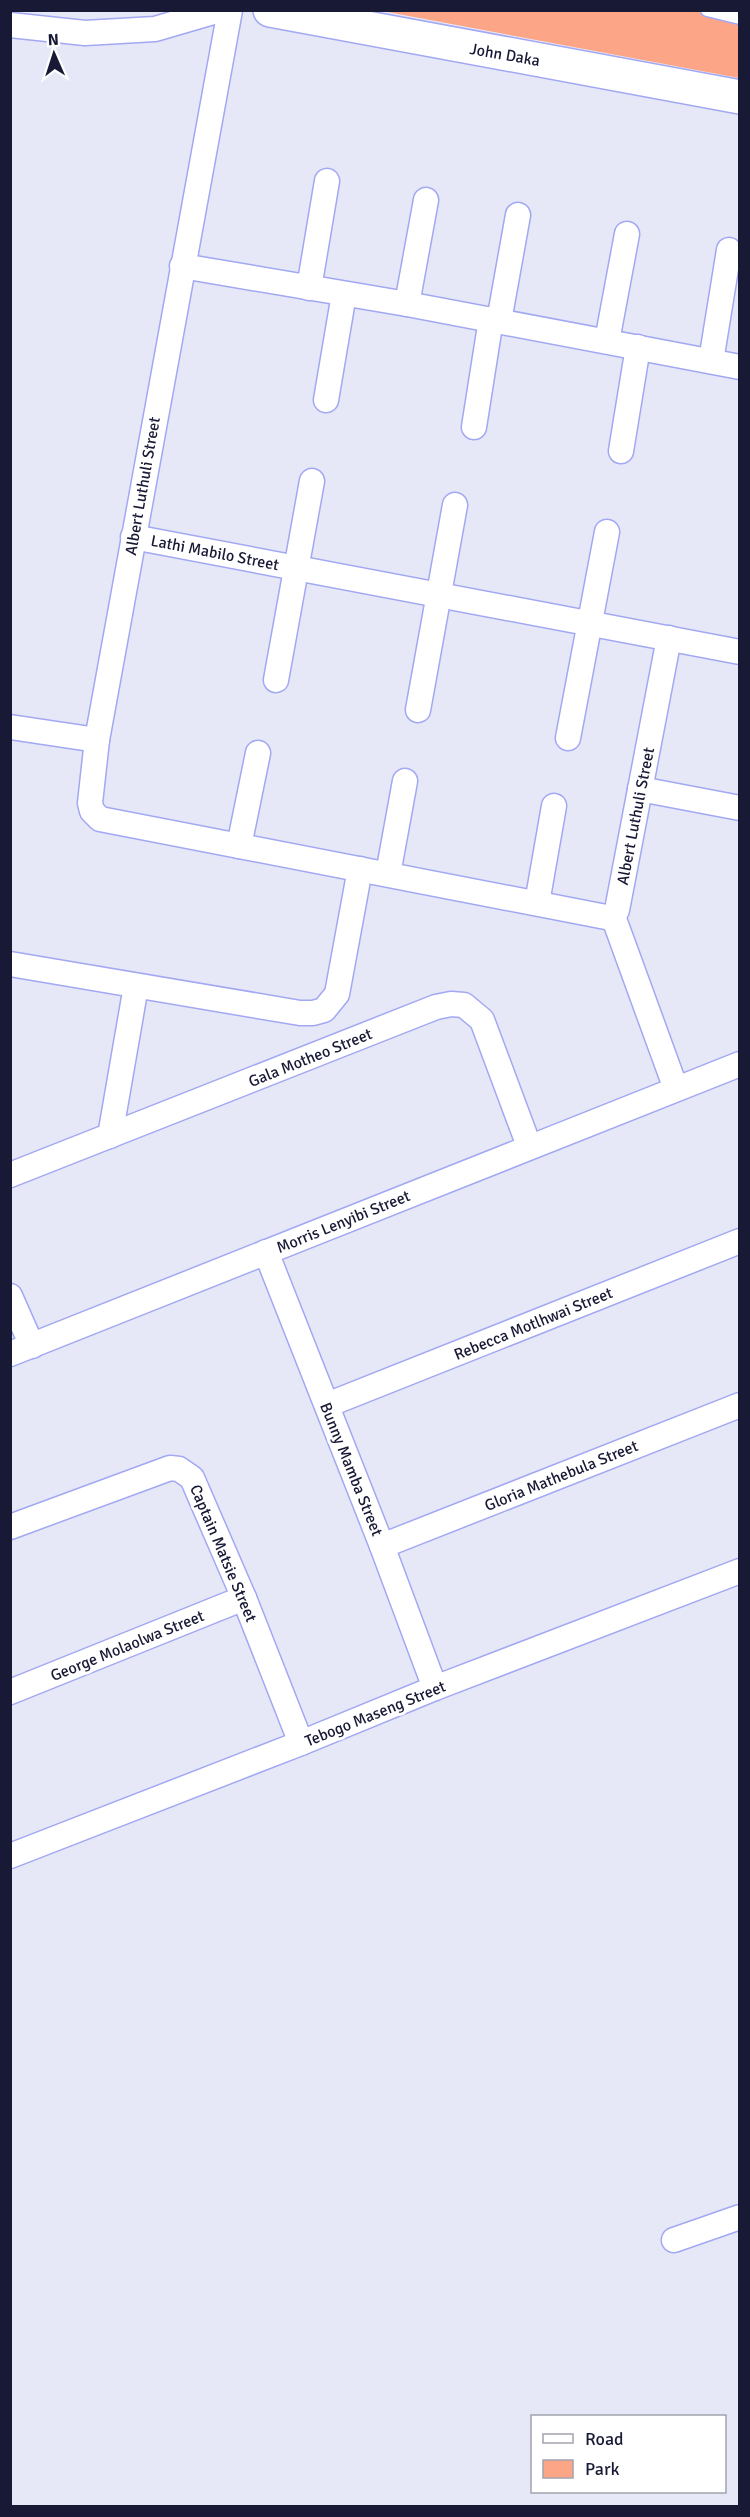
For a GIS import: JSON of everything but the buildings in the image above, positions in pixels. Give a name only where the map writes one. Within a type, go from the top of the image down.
[{"type":"street","points":[[10,25],[85,33],[155,29],[220,10]]},
{"type":"street","name":"Albert Luthuli Street","points":[[230,10],[97,740],[90,803],[92,811],[100,819],[606,917],[614,916],[669,638]]},
{"type":"street","name":"John Daka","points":[[270,10],[740,97]]},
{"type":"street","points":[[309,288],[327,181]]},
{"type":"street","points":[[407,304],[426,200]]},
{"type":"street","points":[[474,427],[518,216]]},
{"type":"street","points":[[607,341],[627,234]]},
{"type":"street","points":[[711,361],[729,250]]},
{"type":"street","points":[[182,266],[407,304],[740,366]]},
{"type":"street","points":[[326,400],[344,294]]},
{"type":"street","points":[[621,451],[638,347]]},
{"type":"street","name":"Lathi Mabilo Street","points":[[276,680],[312,481]]},
{"type":"street","points":[[418,710],[455,505]]},
{"type":"street","points":[[568,738],[607,532]]},
{"type":"street","name":"Lathi Mabilo Street","points":[[134,537],[669,638],[739,648]]},
{"type":"street","points":[[10,727],[97,740]]},
{"type":"street","points":[[239,846],[258,753]]},
{"type":"street","points":[[388,874],[405,781]]},
{"type":"street","points":[[640,789],[740,808]]},
{"type":"street","points":[[537,903],[554,806]]},
{"type":"street","points":[[10,964],[300,1014],[313,1013],[324,1010],[337,994],[360,869]]},
{"type":"street","points":[[614,916],[676,1089]]},
{"type":"street","points":[[110,1136],[136,986]]},
{"type":"street","name":"Gala Motheo Street","points":[[10,1175],[436,1007],[451,1004],[464,1005],[482,1020],[529,1146]]},
{"type":"street","name":"Morris Lenyibi Street","points":[[21,1350],[740,1064]]},
{"type":"street","name":"Rebecca Motlhwai Street","points":[[327,1405],[740,1241]]},
{"type":"street","name":"Bunny Mamba Street","points":[[266,1252],[382,1546],[435,1688]]},
{"type":"street","points":[[10,1296],[21,1350]]},
{"type":"street","name":"Gloria Mathebula Street","points":[[382,1546],[740,1405]]},
{"type":"street","name":"Captain Matsie Street","points":[[10,1527],[170,1468],[179,1469],[192,1478],[244,1598],[301,1743]]},
{"type":"street","name":"Tebogo Maseng Street","points":[[10,1856],[301,1743],[435,1688],[740,1571]]},
{"type":"street","name":"George Molaolwa Street","points":[[10,1692],[244,1598]]},
{"type":"street","points":[[674,2240],[740,2217]]},
{"type":"lane","points":[[707,10],[739,17]]},
{"type":"green space","points":[[382,11],[739,11],[739,78]]}]
